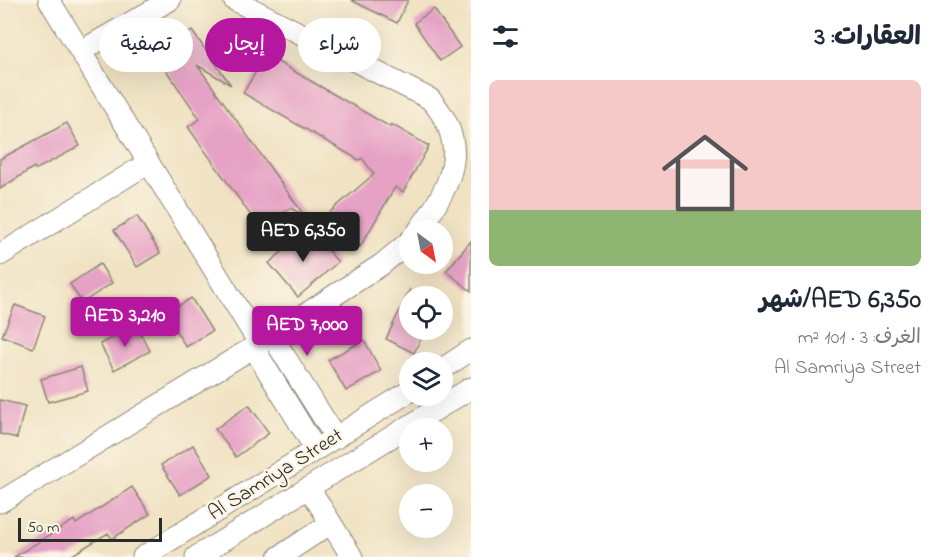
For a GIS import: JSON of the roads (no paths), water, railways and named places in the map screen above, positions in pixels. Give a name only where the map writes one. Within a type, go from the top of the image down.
[{"type":"street","points":[[49,0],[148,164],[261,342],[316,450]]},
{"type":"street","points":[[81,51],[170,0]]},
{"type":"street","points":[[234,0],[430,99],[444,109],[460,133],[464,153],[457,179],[426,220]]},
{"type":"street","points":[[0,255],[148,164]]},
{"type":"street","points":[[0,502],[261,342],[381,265],[399,251]]},
{"type":"street","points":[[261,342],[336,438]]},
{"type":"street","points":[[453,362],[471,350]]},
{"type":"street","name":"Al Samriya Street","points":[[196,557],[471,388]]},
{"type":"street","name":"Al Samriya Street","points":[[143,557],[399,398]]},
{"type":"street","points":[[309,488],[352,557]]},
{"type":"street","points":[[279,557],[331,524]]}]
